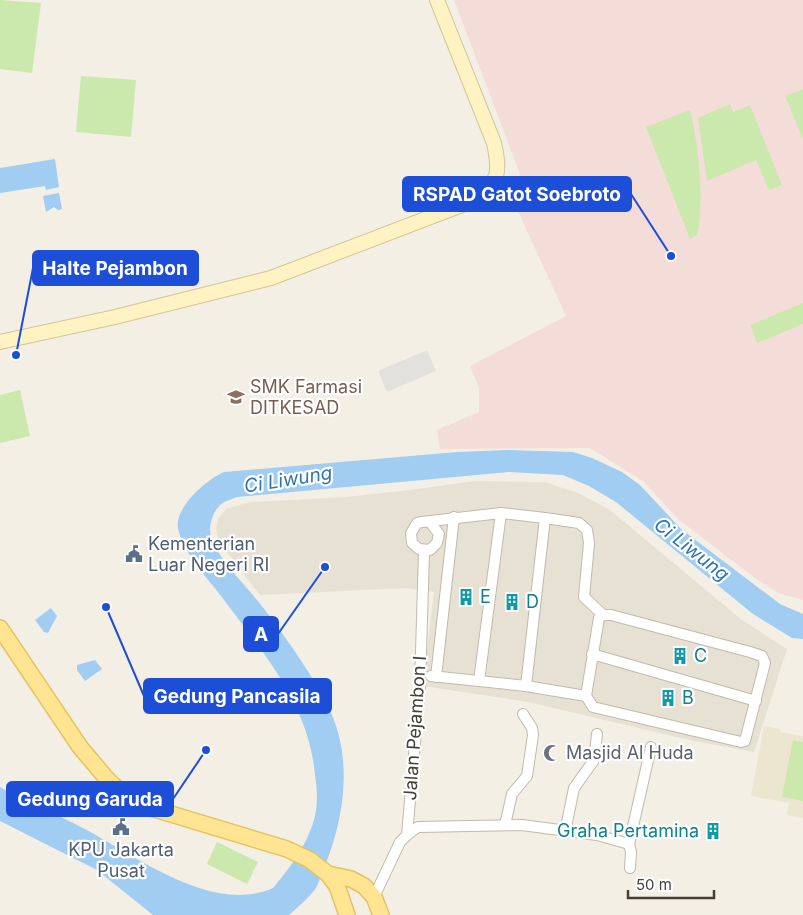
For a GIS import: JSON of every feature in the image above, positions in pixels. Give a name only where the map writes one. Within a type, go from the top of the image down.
[{"type":"main road","points":[[0,628],[80,747],[106,779],[126,797],[151,808],[287,850],[310,860],[327,873],[337,886],[347,915]]},
{"type":"main road","points":[[327,873],[364,886],[374,897],[381,915]]},
{"type":"street","points":[[0,342],[115,317],[272,278],[475,200],[486,192],[495,181],[498,163],[494,143],[437,0]]},
{"type":"street","points":[[479,681],[501,513]]},
{"type":"street","points":[[430,522],[437,529],[439,539],[434,547],[424,551],[412,543],[410,533],[417,523],[454,517],[501,513],[579,523],[587,530],[589,544],[584,597],[603,615],[611,615],[762,656],[765,664],[745,740],[741,742],[593,707],[586,696],[599,618],[603,615]]},
{"type":"street","points":[[454,517],[434,676],[526,686],[586,696]]},
{"type":"street","points":[[526,686],[545,518]]},
{"type":"street","name":"Jalan Pejambon I","points":[[374,897],[400,842],[407,835],[420,686],[424,551]]},
{"type":"street","points":[[592,654],[756,701]]},
{"type":"street","points":[[505,825],[512,794],[527,776],[532,728],[523,714]]},
{"type":"street","points":[[565,832],[574,788],[594,760],[597,734]]},
{"type":"street","points":[[630,868],[631,852],[629,844],[651,746]]},
{"type":"street","points":[[407,835],[418,827],[522,825],[597,835],[629,844]]},
{"type":"shaded area","points":[[454,0],[803,0],[803,600],[778,593],[755,578],[678,519],[644,482],[590,448],[440,449],[437,430],[479,412],[479,388],[470,366],[566,316],[511,196],[520,174]]},
{"type":"shaded area","points":[[427,350],[436,371],[387,392],[378,371]]},
{"type":"shaded area","points":[[475,481],[544,482],[578,493],[610,510],[742,620],[787,649],[754,752],[694,741],[528,702],[423,686],[434,592],[407,588],[260,595],[219,542],[216,529],[218,519],[226,509],[252,502],[346,497]]},
{"type":"shaded area","points":[[764,726],[780,729],[780,732],[803,736],[803,818],[787,815],[789,803],[751,796]]},
{"type":"green space","points":[[0,0],[41,3],[32,73],[0,69]]},
{"type":"green space","points":[[81,76],[136,80],[131,137],[76,132]]},
{"type":"green space","points":[[803,89],[803,139],[785,96]]},
{"type":"green space","points":[[730,104],[733,112],[750,105],[782,185],[769,190],[756,160],[707,181],[698,118]]},
{"type":"green space","points":[[690,110],[698,155],[700,207],[697,235],[690,239],[646,127]]},
{"type":"green space","points":[[803,303],[803,324],[757,343],[750,325]]},
{"type":"green space","points":[[20,390],[30,436],[0,443],[0,395]]},
{"type":"green space","points":[[793,740],[803,742],[803,801],[782,797]]},
{"type":"green space","points":[[217,842],[258,862],[247,884],[207,864]]},
{"type":"water","points":[[55,159],[59,187],[46,190],[45,186],[0,193],[0,168]]},
{"type":"water","points":[[59,193],[62,209],[58,210],[54,207],[46,212],[43,196]]},
{"type":"water","name":"Ci Liwung","points":[[507,450],[573,452],[592,458],[622,472],[640,485],[681,529],[780,604],[803,614],[803,639],[792,638],[753,614],[616,502],[589,486],[563,475],[509,472],[237,497],[223,503],[214,513],[210,528],[214,545],[274,622],[310,674],[332,715],[342,752],[344,771],[341,809],[332,845],[316,888],[289,915],[153,915],[97,870],[0,821],[0,787],[83,828],[175,879],[225,894],[249,894],[273,888],[298,854],[315,816],[317,790],[311,749],[304,725],[281,680],[252,637],[196,564],[185,546],[178,528],[181,512],[193,495],[209,481],[224,472],[457,452]]},
{"type":"water","points":[[51,608],[57,616],[48,633],[44,632],[35,620]]},
{"type":"water","points":[[95,660],[102,669],[85,681],[77,670],[77,665]]},
{"type":"place","name":"RSPAD Gatot Soebroto","points":[[671,256]]},
{"type":"place","name":"Halte Pejambon","points":[[16,355]]},
{"type":"place","name":"SMK Farmasi DITKESAD","points":[[236,397]]},
{"type":"place","name":"Kementerian Luar Negeri RI","points":[[134,554]]},
{"type":"place","name":"A","points":[[325,567]]},
{"type":"place","name":"E","points":[[466,597]]},
{"type":"place","name":"D","points":[[512,602]]},
{"type":"place","name":"Gedung Pancasila","points":[[106,607]]},
{"type":"place","name":"C","points":[[680,656]]},
{"type":"place","name":"B","points":[[668,698]]},
{"type":"place","name":"Gedung Garuda","points":[[206,750]]},
{"type":"place","name":"Masjid Al Huda","points":[[552,753]]},
{"type":"place","name":"KPU Jakarta Pusat","points":[[121,827]]},
{"type":"place","name":"Graha Pertamina","points":[[713,831]]}]
